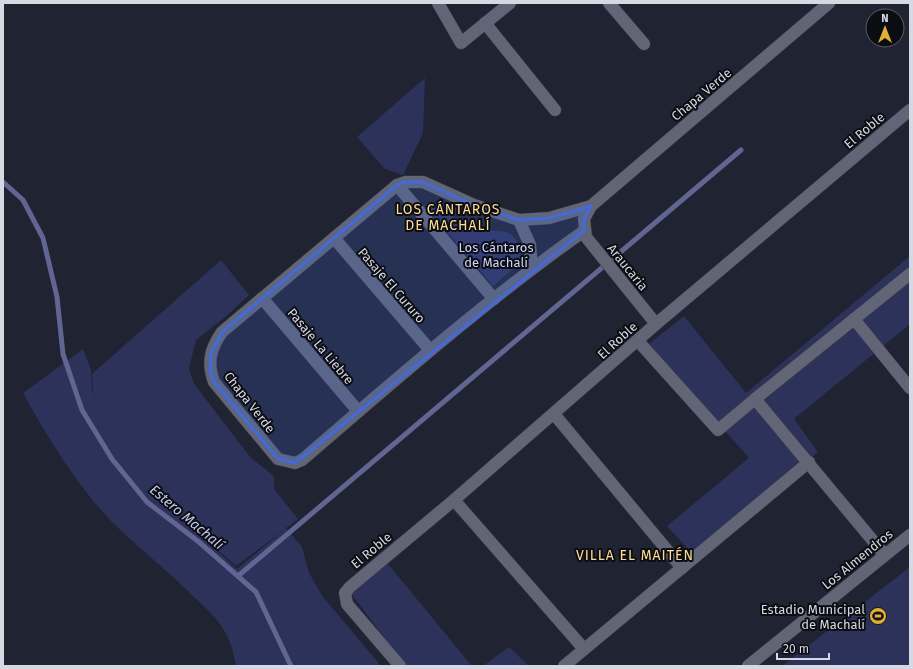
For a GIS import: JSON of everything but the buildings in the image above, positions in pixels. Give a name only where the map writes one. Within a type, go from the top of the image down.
[{"type":"street","points":[[438,3],[461,43],[510,3]]},
{"type":"street","points":[[609,3],[644,44]]},
{"type":"street","name":"Chapa Verde","points":[[591,206],[549,218],[519,220],[469,203],[423,182],[405,182],[397,185],[222,332],[214,343],[210,362],[210,371],[214,382],[278,459],[294,463],[302,460],[430,350],[584,228],[584,219],[591,206],[829,3]]},
{"type":"street","points":[[485,23],[555,110]]},
{"type":"street","name":"El Roble","points":[[400,666],[347,604],[345,593],[350,587],[454,500],[656,324],[910,110]]},
{"type":"street","points":[[397,185],[494,299]]},
{"type":"street","points":[[519,220],[530,245],[532,268]]},
{"type":"street","name":"Araucaria","points":[[584,228],[586,237],[656,324]]},
{"type":"street","name":"Pasaje El Cururo","points":[[334,238],[430,350]]},
{"type":"street","points":[[638,341],[718,430],[910,274]]},
{"type":"street","name":"Pasaje La Liebre","points":[[262,298],[358,411]]},
{"type":"street","points":[[854,319],[910,388]]},
{"type":"street","points":[[755,399],[809,462],[884,554]]},
{"type":"street","points":[[554,414],[682,568]]},
{"type":"street","points":[[564,666],[809,462]]},
{"type":"street","points":[[454,500],[584,649]]},
{"type":"street","name":"Los Almendros","points":[[748,666],[884,554],[910,535]]},
{"type":"highlighted area","points":[[405,182],[423,182],[474,205],[519,220],[549,218],[591,206],[584,219],[584,231],[295,463],[278,459],[214,382],[210,371],[211,353],[222,332],[397,185]]},
{"type":"green space","points":[[425,78],[423,133],[403,175],[385,169],[357,137]]},
{"type":"green space","name":"Los Cántaros de Machalí","points":[[428,206],[432,206],[476,227],[486,230],[507,232],[516,239],[520,247],[521,256],[519,264],[493,286],[428,210]]},
{"type":"green space","points":[[910,256],[910,324],[794,419],[818,452],[691,552],[667,526],[749,458],[649,344],[684,316],[746,393]]},
{"type":"green space","points":[[221,260],[249,295],[224,318],[196,340],[189,368],[194,384],[251,458],[274,476],[274,489],[298,519],[286,528],[302,547],[309,573],[323,597],[381,666],[236,666],[226,633],[218,621],[203,605],[114,524],[101,510],[64,462],[23,393],[83,349],[91,370],[92,390],[102,409],[93,391],[92,374]],"holes":[[[176,513],[236,566],[284,530],[237,569]]]},
{"type":"green space","points":[[388,564],[472,666],[406,666],[350,592]]},
{"type":"green space","name":"Estadio Municipal de Machalí","points":[[910,567],[910,666],[782,666]]},
{"type":"green space","points":[[509,647],[529,666],[483,666]]},
{"type":"waterway","points":[[238,576],[741,150]]},
{"type":"waterway","name":"Estero Machalí","points":[[3,182],[23,200],[43,238],[57,297],[63,354],[82,410],[112,459],[147,502],[199,542],[256,592],[291,666]]},
{"type":"place","name":"Estadio Municipal de Machalí","points":[[878,616]]},
{"type":"district","name":"LOS CÁNTAROS DE MACHALÍ","points":[[448,218]]},
{"type":"district","name":"VILLA EL MAITÉN","points":[[635,555]]}]
